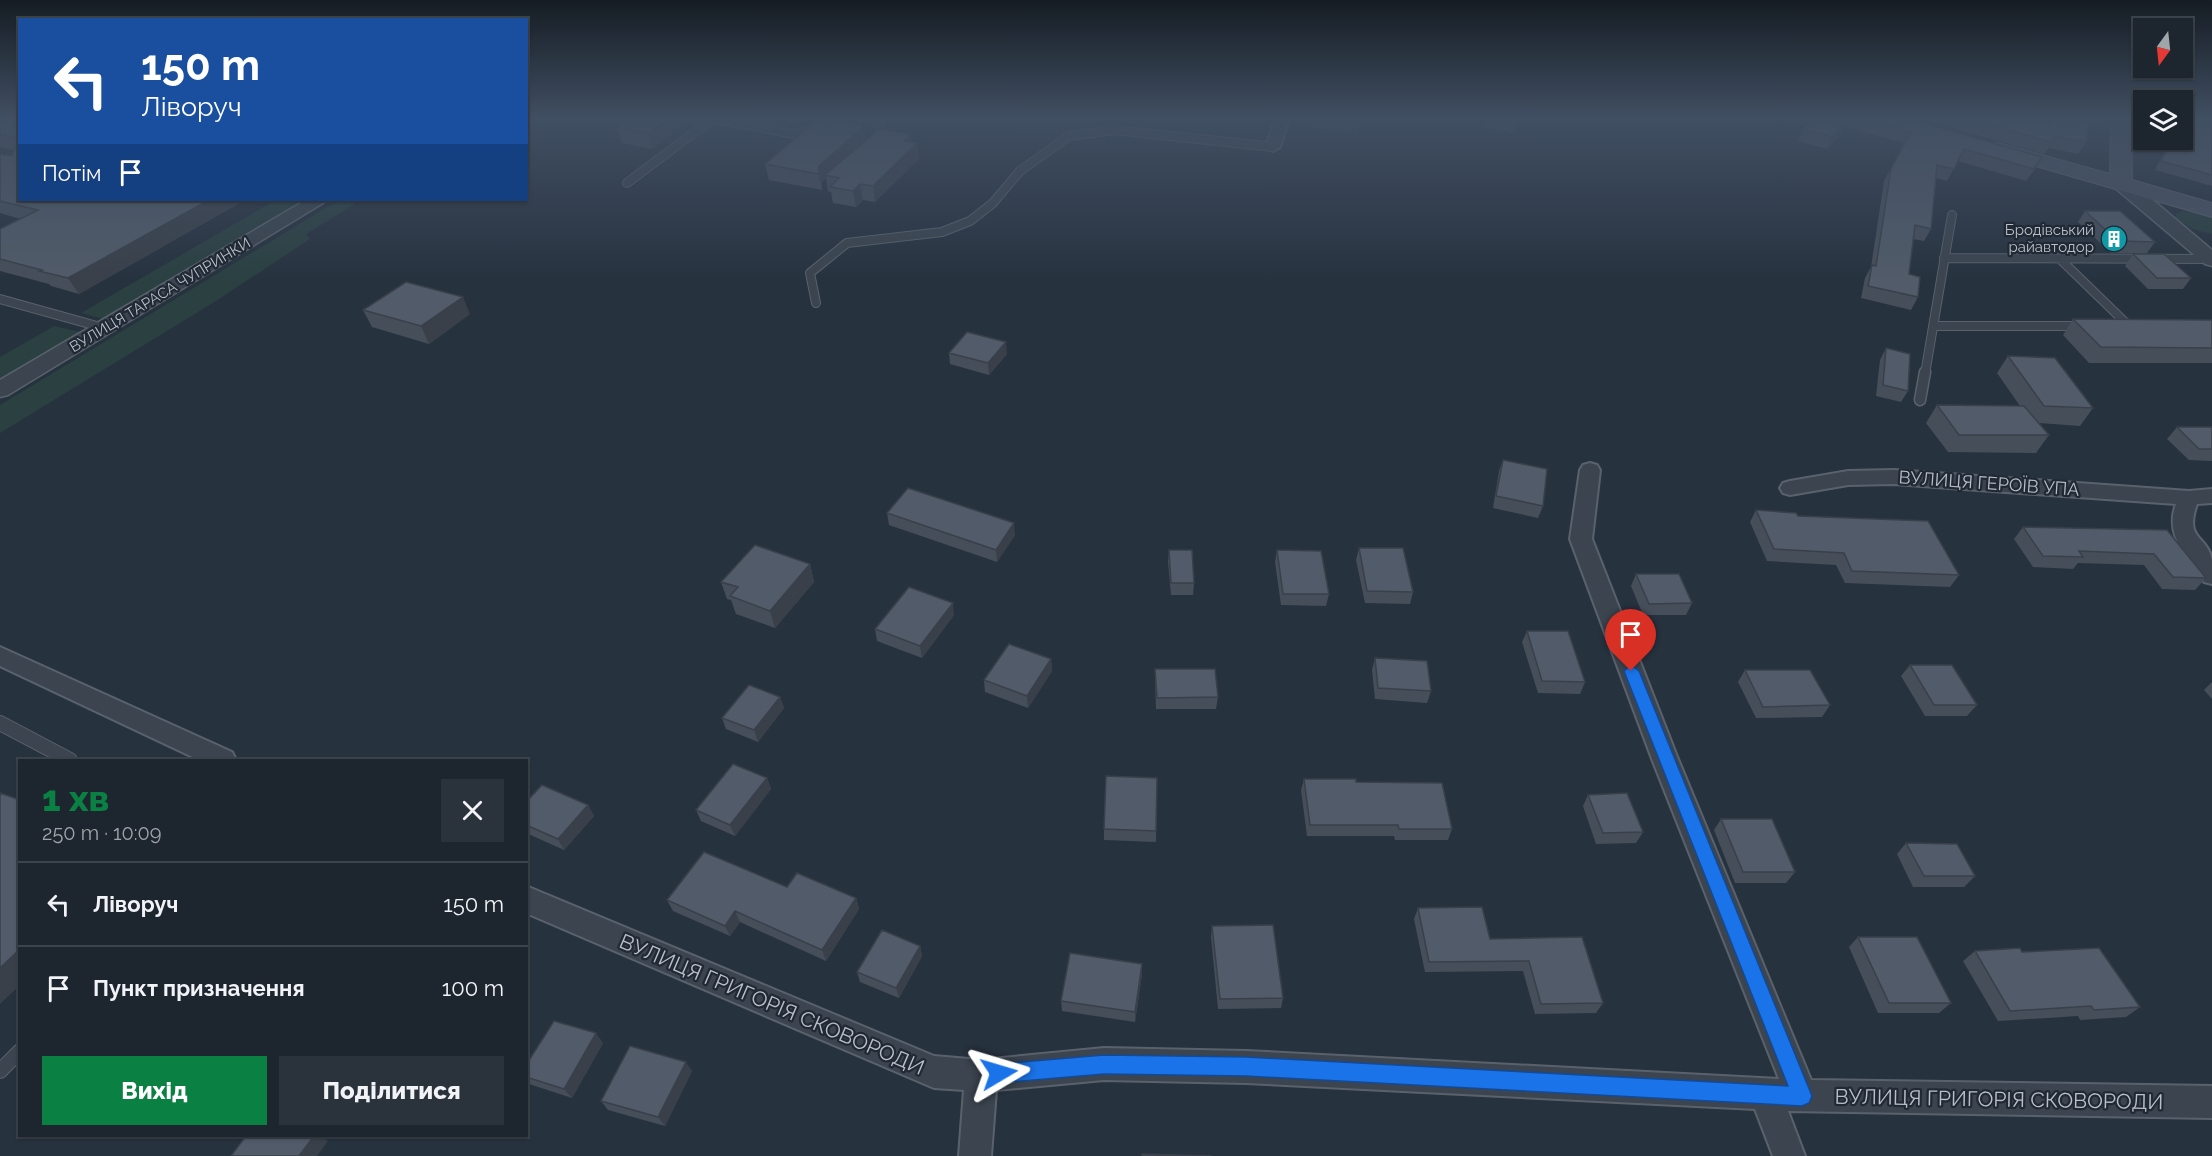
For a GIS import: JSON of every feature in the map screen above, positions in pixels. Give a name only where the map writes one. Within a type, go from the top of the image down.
[{"type":"main road","points":[[2084,173],[2212,210]]},
{"type":"main road","points":[[2121,173],[2121,183]]},
{"type":"street","points":[[2121,183],[2212,260]]},
{"type":"street","name":"ВУЛИЦЯ ТАРАСА ЧУПРИНКИ","points":[[0,390],[317,201]]},
{"type":"street","points":[[1590,470],[1581,539],[1665,759],[1802,1096]]},
{"type":"street","name":"ВУЛИЦЯ ГЕРОЇВ УПА","points":[[1790,488],[1848,478],[1894,477],[2189,498],[2212,496]]},
{"type":"street","points":[[2189,498],[2182,517],[2182,531],[2212,576]]},
{"type":"street","points":[[0,656],[221,759]]},
{"type":"street","name":"ВУЛИЦЯ ГРИГОРІЯ СКОВОРОДИ","points":[[528,900],[934,1072],[981,1076],[1104,1064],[1246,1067],[1802,1096],[2212,1102]]},
{"type":"street","points":[[975,1156],[981,1076]]},
{"type":"street","points":[[1765,1093],[1789,1156]]},
{"type":"lane","points":[[627,183],[641,173]]},
{"type":"lane","points":[[816,303],[810,273],[847,243],[942,232],[970,221],[993,203],[1018,173]]},
{"type":"lane","points":[[1920,400],[1952,215]]},
{"type":"lane","points":[[1944,258],[2212,260]]},
{"type":"lane","points":[[2060,259],[2130,327]]},
{"type":"lane","points":[[0,299],[105,328]]},
{"type":"lane","points":[[1933,326],[2095,326]]},
{"type":"lane","points":[[2118,327],[2141,327]]},
{"type":"lane","points":[[0,723],[67,759]]},
{"type":"lane","points":[[0,1071],[18,1053]]},
{"type":"green space","points":[[274,201],[304,201],[104,319],[81,313]]},
{"type":"green space","points":[[337,201],[359,201],[306,234],[310,239],[216,301],[0,433],[0,405]]},
{"type":"green space","points":[[2183,211],[2212,216],[2212,234],[2192,229],[2176,218],[2176,214]]},
{"type":"green space","points":[[54,326],[84,333],[0,383],[0,357]]},
{"type":"building","points":[[0,173],[18,173],[18,201],[207,201],[68,278],[0,259],[0,229],[38,210],[0,201]]},
{"type":"building","points":[[827,173],[886,173],[873,186],[860,184],[853,191],[830,187],[839,178],[825,175]]},
{"type":"building","points":[[1890,173],[1936,173],[1931,229],[1915,225],[1909,274],[1920,277],[1918,297],[1868,286],[1872,265],[1876,266]]},
{"type":"building","points":[[2085,211],[2120,211],[2155,242],[2118,241]]},
{"type":"building","points":[[2133,254],[2164,254],[2191,278],[2157,278]]},
{"type":"building","points":[[406,282],[463,297],[421,326],[363,310]]},
{"type":"building","points":[[2073,319],[2212,320],[2212,348],[2101,347]]},
{"type":"building","points":[[967,332],[1006,342],[988,363],[949,353]]},
{"type":"building","points":[[1886,348],[1910,354],[1908,391],[1883,385]]},
{"type":"building","points":[[2008,356],[2055,358],[2093,408],[2044,406]]},
{"type":"building","points":[[1937,405],[2024,406],[2049,435],[1959,435]]},
{"type":"building","points":[[2177,427],[2212,427],[2212,449],[2199,449]]},
{"type":"building","points":[[1503,460],[1547,469],[1543,506],[1496,496]]},
{"type":"building","points":[[908,488],[1014,523],[996,550],[887,513]]},
{"type":"building","points":[[1756,510],[1796,513],[1798,516],[1928,521],[1959,575],[1852,571],[1844,553],[1774,549]]},
{"type":"building","points":[[2023,527],[2167,530],[2206,578],[2173,577],[2154,554],[2079,551],[2083,557],[2043,556]]},
{"type":"building","points":[[755,545],[810,564],[770,611],[730,596],[738,587],[721,582]]},
{"type":"building","points":[[1359,548],[1403,548],[1413,592],[1367,591]]},
{"type":"building","points":[[1169,550],[1192,550],[1194,583],[1171,583]]},
{"type":"building","points":[[1277,550],[1321,551],[1329,594],[1283,594]]},
{"type":"building","points":[[1636,574],[1679,574],[1692,603],[1649,604]]},
{"type":"building","points":[[909,587],[953,603],[920,646],[875,629]]},
{"type":"building","points":[[1527,631],[1568,631],[1585,682],[1542,681]]},
{"type":"building","points":[[1009,644],[1051,659],[1027,696],[984,680]]},
{"type":"building","points":[[1375,658],[1427,661],[1431,691],[1378,688]]},
{"type":"building","points":[[1910,665],[1952,665],[1977,705],[1934,705]]},
{"type":"building","points":[[1155,669],[1215,669],[1218,697],[1157,698]]},
{"type":"building","points":[[1745,670],[1810,670],[1830,705],[1763,707]]},
{"type":"building","points":[[749,685],[780,697],[754,730],[722,718]]},
{"type":"building","points":[[733,764],[767,778],[730,825],[696,810]]},
{"type":"building","points":[[1106,776],[1157,778],[1156,831],[1104,829]]},
{"type":"building","points":[[1304,779],[1442,783],[1452,829],[1399,829],[1398,825],[1310,825]]},
{"type":"building","points":[[542,785],[588,805],[558,839],[528,826],[528,800]]},
{"type":"building","points":[[0,793],[18,799],[18,951],[0,968]]},
{"type":"building","points":[[1627,793],[1643,832],[1603,833],[1588,795]]},
{"type":"building","points":[[1721,819],[1772,819],[1795,872],[1743,872]]},
{"type":"building","points":[[1906,843],[1957,844],[1975,876],[1924,876]]},
{"type":"building","points":[[704,852],[787,887],[797,873],[856,898],[822,950],[735,911],[725,926],[667,900]]},
{"type":"building","points":[[1482,907],[1490,939],[1582,937],[1603,1003],[1541,1004],[1529,961],[1429,962],[1418,908]]},
{"type":"building","points":[[1273,925],[1283,998],[1220,999],[1212,926]]},
{"type":"building","points":[[882,930],[920,946],[896,988],[857,972]]},
{"type":"building","points":[[1858,937],[1917,937],[1951,1003],[1889,1003]]},
{"type":"building","points":[[2020,948],[2022,952],[2099,948],[2140,1007],[2094,1010],[2091,1006],[2010,1011],[1975,951]]},
{"type":"building","points":[[1070,953],[1142,964],[1135,1012],[1061,1001]]},
{"type":"building","points":[[554,1021],[596,1033],[564,1089],[528,1078],[528,1062]]},
{"type":"building","points":[[630,1046],[686,1062],[658,1117],[601,1101]]},
{"type":"building","points":[[245,1137],[313,1137],[299,1156],[231,1156]]},
{"type":"building","points":[[1142,1154],[1212,1156],[1142,1156]]},
{"type":"place","name":"Бродівський райавтодор","points":[[2114,239]]},
{"type":"route","points":[[999,1073],[1104,1064],[1246,1067],[1802,1096],[1631,671]]}]
